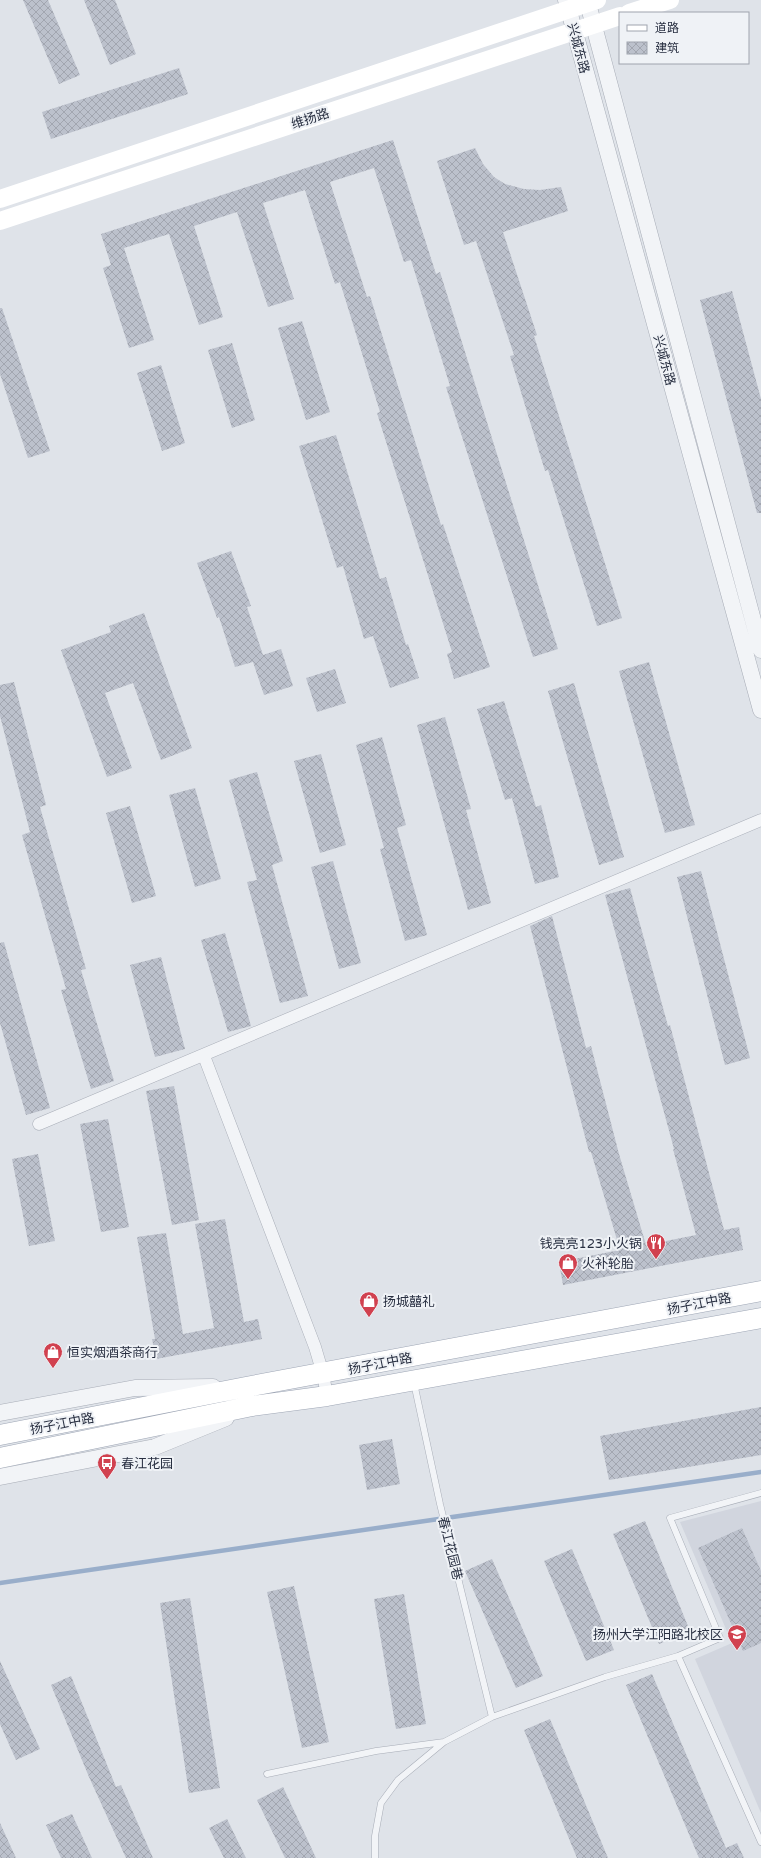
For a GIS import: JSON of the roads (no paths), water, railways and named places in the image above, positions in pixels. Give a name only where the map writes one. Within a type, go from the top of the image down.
[{"type":"main road","points":[[632,12],[670,0]]},
{"type":"main road","name":"维扬路","points":[[0,199],[567,5],[590,1]]},
{"type":"main road","name":"维扬路","points":[[0,221],[619,16]]},
{"type":"main road","name":"扬子江中路","points":[[0,1435],[246,1387],[323,1374],[761,1291]]},
{"type":"main road","name":"扬子江中路","points":[[0,1458],[252,1406],[327,1396],[414,1379],[761,1318]]},
{"type":"street","name":"兴城东路","points":[[590,1],[593,24],[761,650]]},
{"type":"street","name":"兴城东路","points":[[567,5],[761,710]]},
{"type":"street","points":[[39,1124],[204,1056],[713,838],[761,820]]},
{"type":"street","points":[[204,1056],[315,1347],[323,1374],[327,1396]]},
{"type":"street","points":[[0,1413],[135,1388],[246,1387]]},
{"type":"street","points":[[0,1477],[155,1447],[252,1406]]},
{"type":"lane","name":"春江花园巷","points":[[414,1379],[440,1504],[492,1717]]},
{"type":"lane","points":[[375,1858],[375,1836],[381,1803],[398,1780],[444,1742],[492,1717],[605,1676],[678,1656],[720,1638],[670,1518],[761,1493]]},
{"type":"lane","points":[[678,1656],[761,1842]]},
{"type":"lane","points":[[266,1774],[376,1751],[444,1742]]},
{"type":"waterway","points":[[0,1583],[761,1472]]},
{"type":"place","name":"钱亮亮123小火锅","points":[[656,1260]]},
{"type":"place","name":"火补轮胎","points":[[568,1280]]},
{"type":"place","name":"扬城囍礼","points":[[369,1318]]},
{"type":"place","name":"恒实烟酒茶商行","points":[[53,1369]]},
{"type":"place","name":"春江花园","points":[[107,1480]]},
{"type":"place","name":"扬州大学江阳路北校区","points":[[737,1651]]}]
